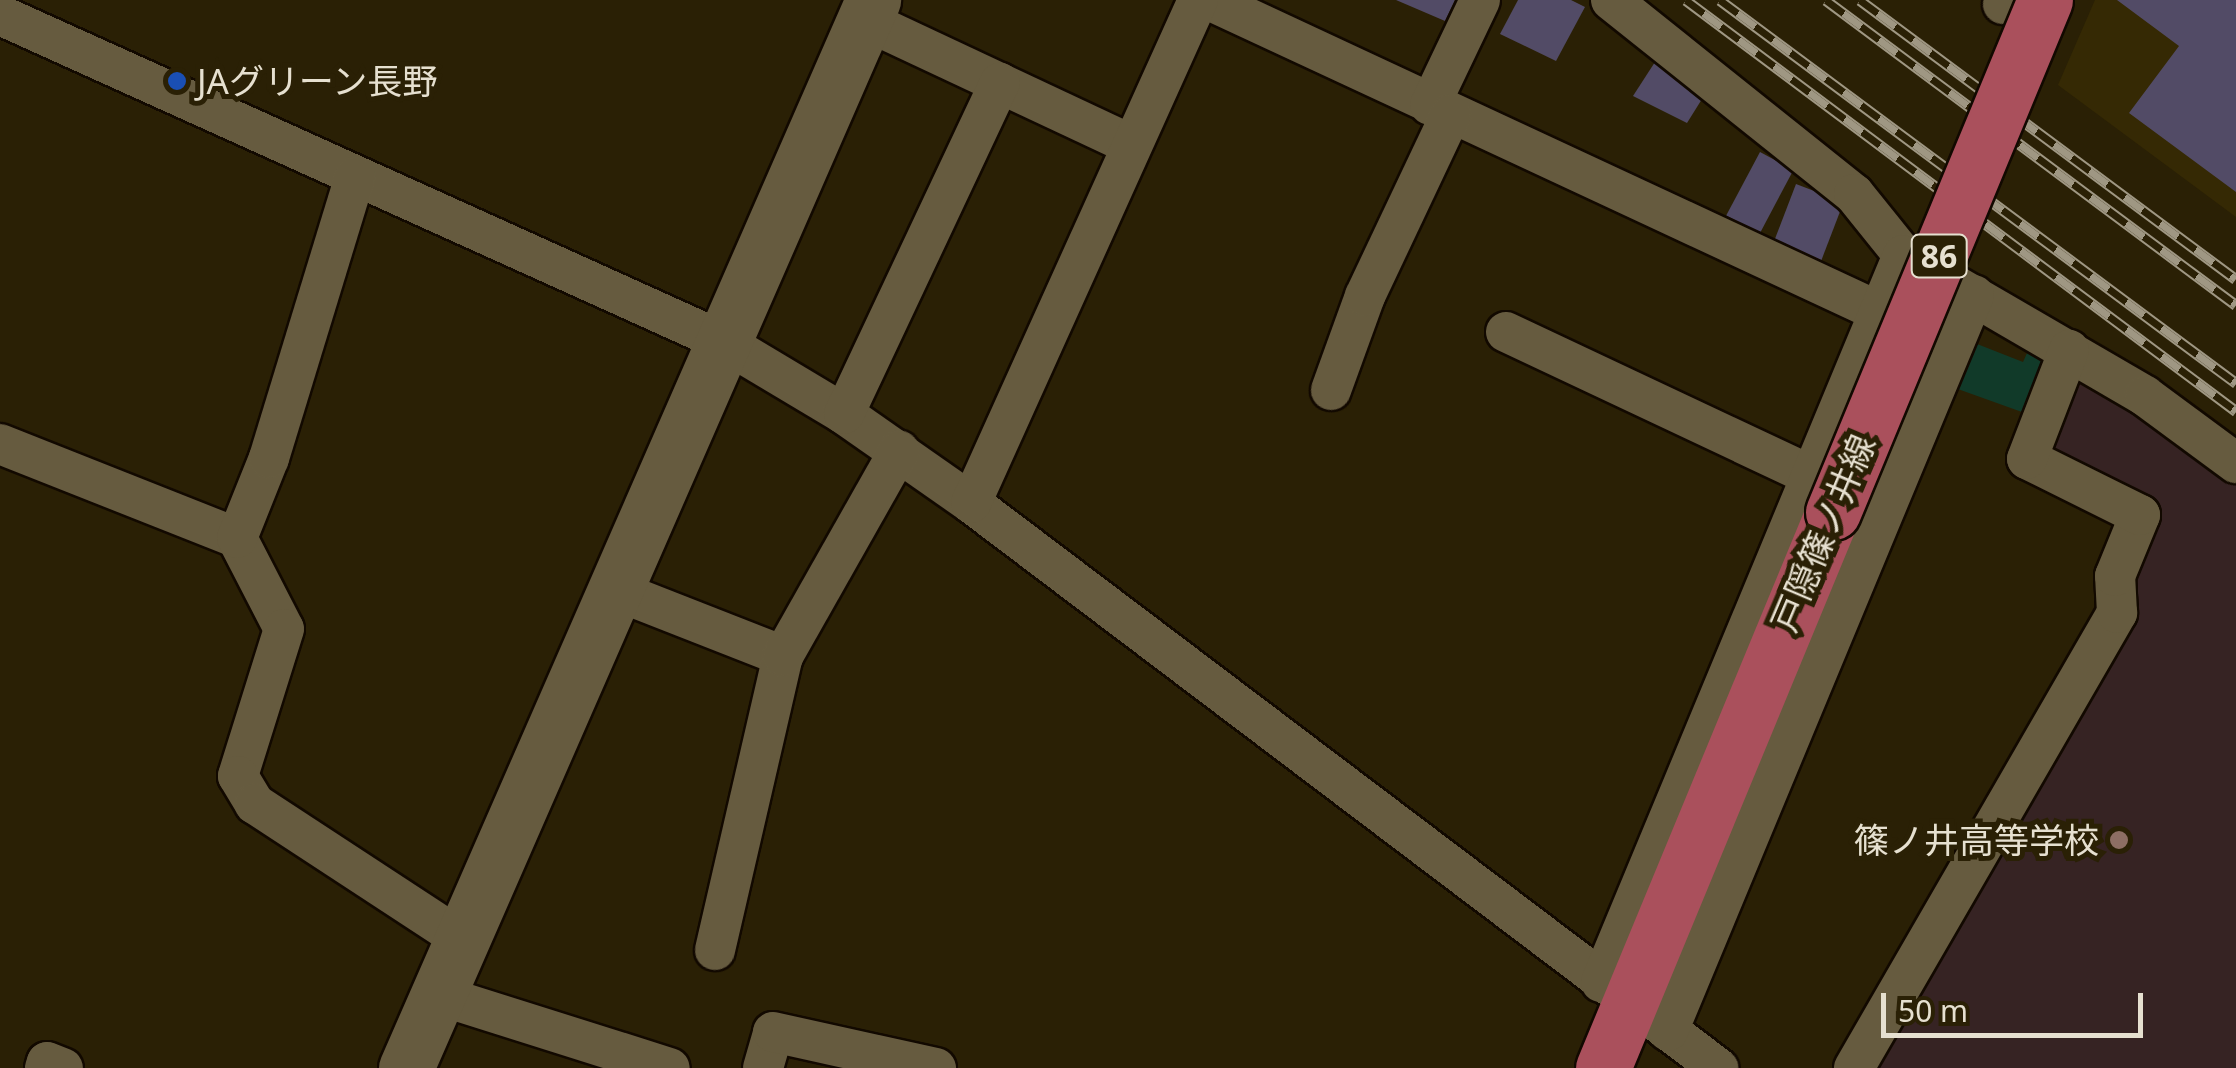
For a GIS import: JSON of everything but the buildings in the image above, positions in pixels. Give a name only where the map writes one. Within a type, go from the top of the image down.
[{"type":"main road","name":"戸隠篠ノ井線","points":[[1604,1068],[1633,1005],[1822,494],[2018,1]]},
{"type":"street","points":[[971,503],[1198,0]]},
{"type":"street","points":[[1209,0],[1880,312]]},
{"type":"street","points":[[1331,390],[1480,0]]},
{"type":"street","points":[[1611,0],[1854,194],[1903,255],[2069,350],[2236,463]]},
{"type":"street","points":[[406,1068],[612,589],[869,10],[1000,83],[1130,144]]},
{"type":"street","points":[[0,15],[722,340],[844,414],[971,503],[1718,1068]]},
{"type":"street","points":[[844,414],[1000,83]]},
{"type":"street","points":[[237,538],[269,458],[355,177]]},
{"type":"street","points":[[1506,332],[1822,494],[1880,312],[1903,255]]},
{"type":"street","points":[[1633,1005],[1974,295]]},
{"type":"street","points":[[1854,1068],[2118,612],[2115,576],[2140,515],[2028,459],[2069,350]]},
{"type":"street","points":[[0,444],[237,538],[284,629],[238,776],[255,804],[461,939]]},
{"type":"street","points":[[715,950],[783,656],[899,451]]},
{"type":"street","points":[[612,589],[783,656]]},
{"type":"street","points":[[435,994],[670,1068]]},
{"type":"street","points":[[763,1068],[772,1032],[936,1068]]},
{"type":"street","points":[[45,1068],[47,1062],[64,1068]]},
{"type":"shaded area","points":[[2095,0],[2236,0],[2236,217],[2058,85]]},
{"type":"shaded area","name":"篠ノ井高等学校","points":[[2082,380],[2102,384],[2236,484],[2236,1068],[1866,1068],[2154,512],[2054,465],[2047,445],[2053,422]]},
{"type":"green space","points":[[1972,342],[2023,362],[2032,342],[2046,348],[2033,416],[1955,388]]},
{"type":"railway","points":[[1686,0],[2236,411]]},
{"type":"railway","points":[[1720,0],[2236,383]]},
{"type":"railway","points":[[1826,0],[2236,305]]},
{"type":"railway","points":[[1860,0],[2236,279]]},
{"type":"place","name":"JAグリーン長野","points":[[177,81]]},
{"type":"place","name":"篠ノ井高等学校","points":[[2119,840]]}]
